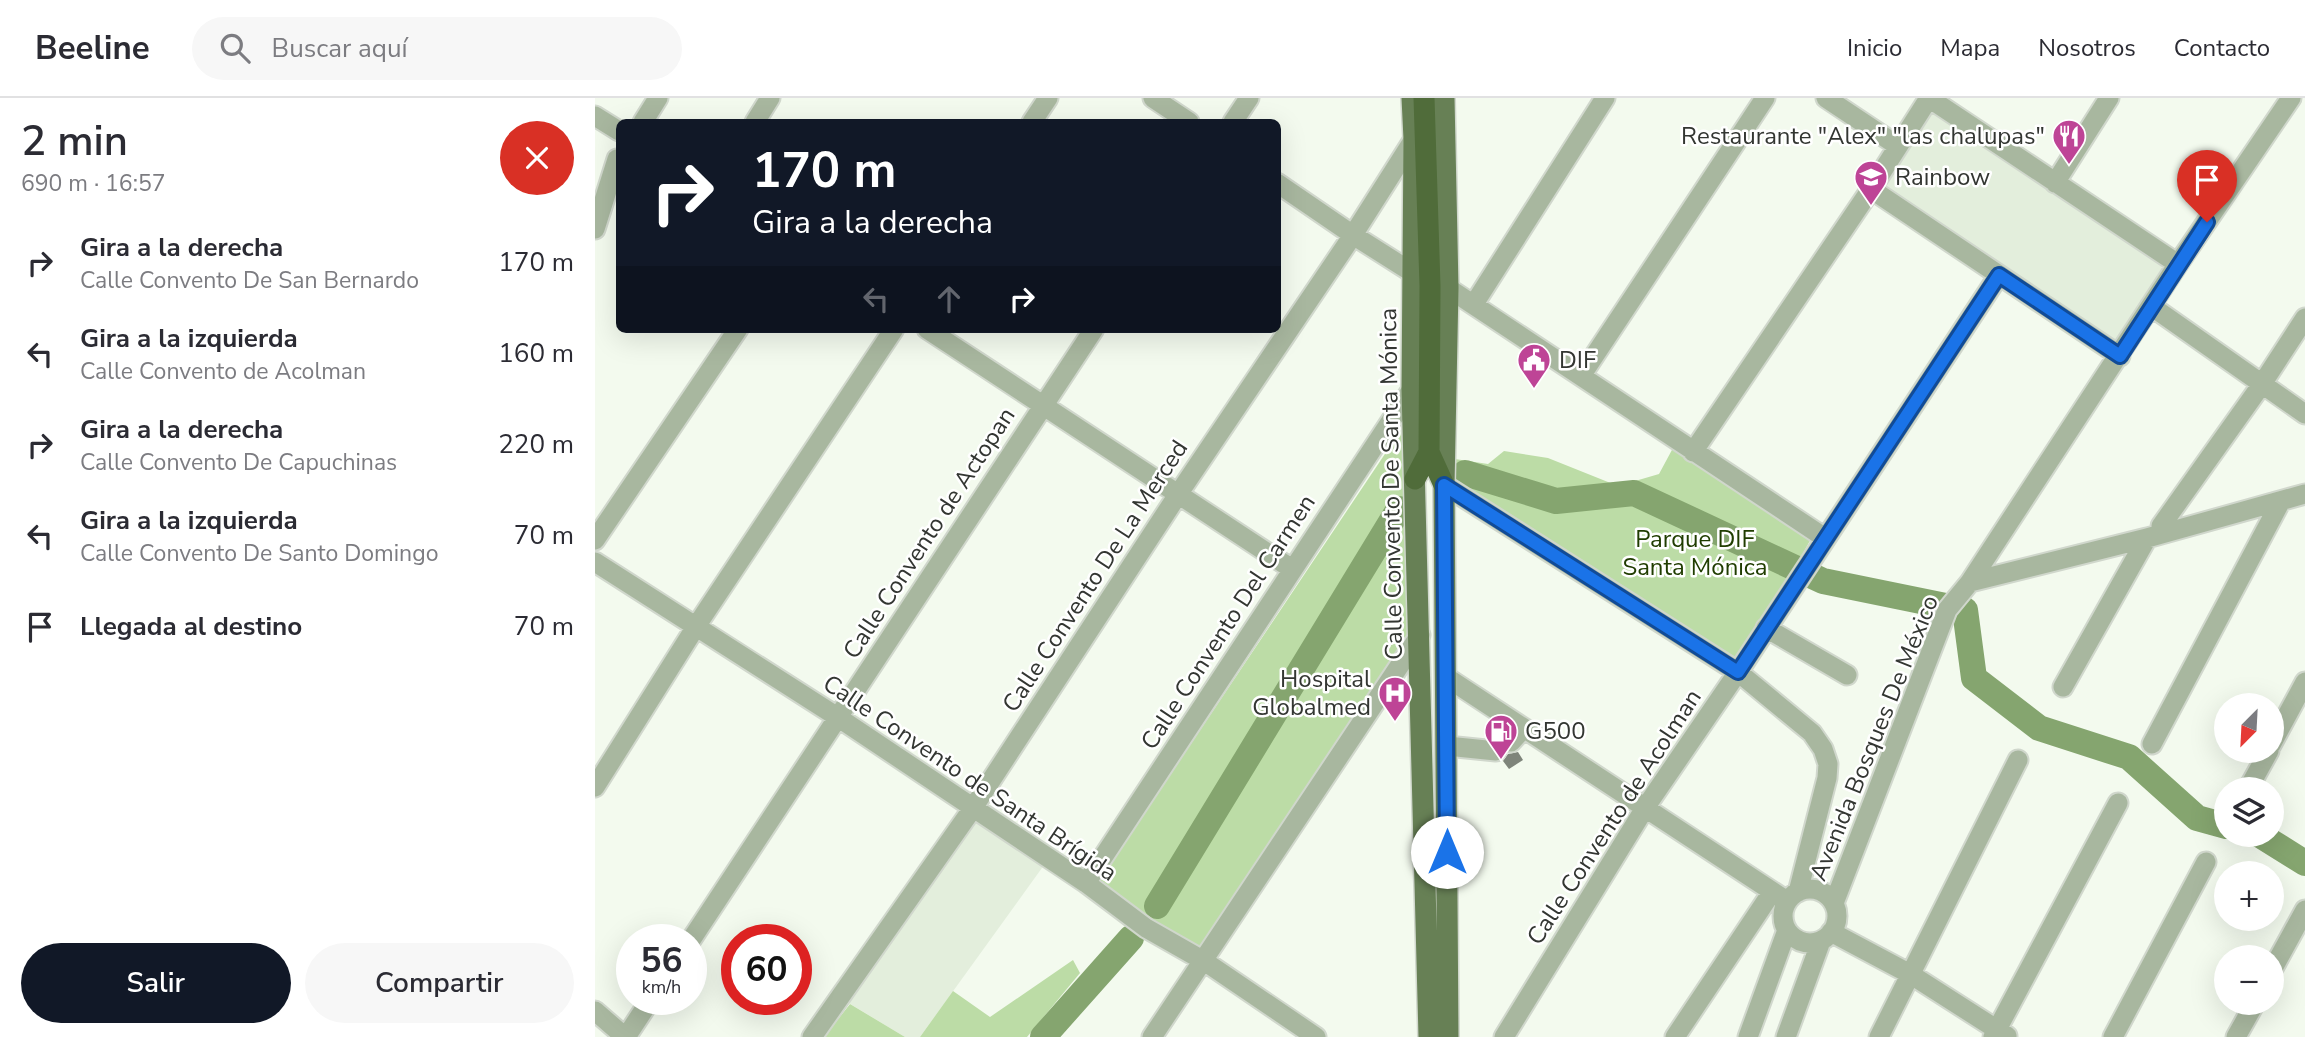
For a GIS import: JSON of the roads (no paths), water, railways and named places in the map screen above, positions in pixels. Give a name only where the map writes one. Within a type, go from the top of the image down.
[{"type":"highway","points":[[1424,98],[1431,282],[1429,452],[1444,485]]},
{"type":"highway","points":[[1415,479],[1429,452]]},
{"type":"main road","name":"Calle Convento De Santa Mónica","points":[[1412,98],[1431,282],[1444,485],[1447,1037]]},
{"type":"main road","name":"Calle Convento De Santa Mónica","points":[[1429,1037],[1412,388],[1431,282],[1444,98]]},
{"type":"street","points":[[645,119],[659,98]]},
{"type":"street","points":[[757,119],[770,98]]},
{"type":"street","points":[[1034,119],[1048,98]]},
{"type":"street","points":[[1153,98],[1184,119]]},
{"type":"street","points":[[1235,119],[1249,98]]},
{"type":"street","points":[[1474,304],[1605,98]]},
{"type":"street","points":[[1581,376],[1765,98]]},
{"type":"street","points":[[1826,98],[1898,146]]},
{"type":"street","points":[[1693,452],[1871,189],[1929,98],[2178,264]]},
{"type":"street","points":[[2055,183],[2109,98]]},
{"type":"street","name":"Avenida Bosques De México","points":[[1834,903],[1947,610],[1965,587],[2291,98]]},
{"type":"street","points":[[595,116],[616,129]]},
{"type":"street","name":"Calle Convento De La Merced","points":[[811,1037],[973,808],[1415,139]]},
{"type":"street","points":[[595,229],[616,162]]},
{"type":"street","points":[[1281,186],[1353,235],[1431,282],[1474,304],[1825,538]]},
{"type":"street","points":[[1871,189],[2120,356]]},
{"type":"street","name":"Calle Convento de Acolman","points":[[1504,1037],[1645,808],[1738,672],[1811,557],[1999,275]]},
{"type":"street","points":[[2151,306],[2305,414]]},
{"type":"street","points":[[2063,687],[2154,532],[2262,384],[2305,318]]},
{"type":"street","points":[[595,540],[734,333]]},
{"type":"street","points":[[595,787],[695,628],[891,333]]},
{"type":"street","points":[[933,333],[1292,569]]},
{"type":"street","name":"Calle Convento de Actopan","points":[[702,924],[1091,333]]},
{"type":"street","name":"Calle Convento Del Carmen","points":[[1086,883],[1412,388]]},
{"type":"street","points":[[1444,485],[1738,672],[1812,733],[1823,748],[1828,778],[1786,895],[1783,915],[1787,930],[1803,942],[1826,936],[1910,974],[1999,1035],[2118,803]]},
{"type":"street","points":[[1965,587],[2154,532],[2305,494]]},
{"type":"street","points":[[2152,744],[2281,501]]},
{"type":"street","name":"Calle Convento de Santa Brígida","points":[[595,562],[839,718],[1086,883],[1142,925],[1204,961],[1310,1035]]},
{"type":"street","points":[[1766,628],[1847,675]]},
{"type":"street","points":[[1152,1037],[1420,635]]},
{"type":"street","points":[[1446,677],[1510,740],[1645,808],[1786,895]]},
{"type":"street","points":[[2284,721],[2305,682]]},
{"type":"street","points":[[1447,746],[1510,740]]},
{"type":"street","points":[[1879,1037],[2018,760]]},
{"type":"street","points":[[2113,1037],[2206,862]]},
{"type":"street","points":[[1675,1037],[1786,895],[1806,889],[1818,890],[1829,896],[1837,916],[1826,936],[1786,1037]]},
{"type":"street","points":[[2284,948],[2305,910]]},
{"type":"street","points":[[1748,1037],[1787,930]]},
{"type":"street","points":[[595,1011],[626,1037],[640,1015]]},
{"type":"street","points":[[2236,1037],[2248,1015]]},
{"type":"waterway","points":[[1465,473],[1556,501],[1634,493],[1823,581],[1965,610],[1974,678],[2039,728],[2129,757],[2197,818],[2214,823]]},
{"type":"waterway","points":[[1157,906],[1399,509]]},
{"type":"waterway","points":[[2279,847],[2305,863]]},
{"type":"waterway","points":[[1043,1037],[1131,938]]},
{"type":"place","name":"Restaurante \"Alex\" \"las chalupas\"","points":[[2069,166]]},
{"type":"place","name":"Rainbow","points":[[1871,207]]},
{"type":"place","name":"DIF","points":[[1534,390]]},
{"type":"place","name":"Hospital Globalmed","points":[[1395,723]]},
{"type":"place","name":"G500","points":[[1501,761]]},
{"type":"park label","name":"Parque DIF Santa Mónica","points":[[1695,553]]}]
